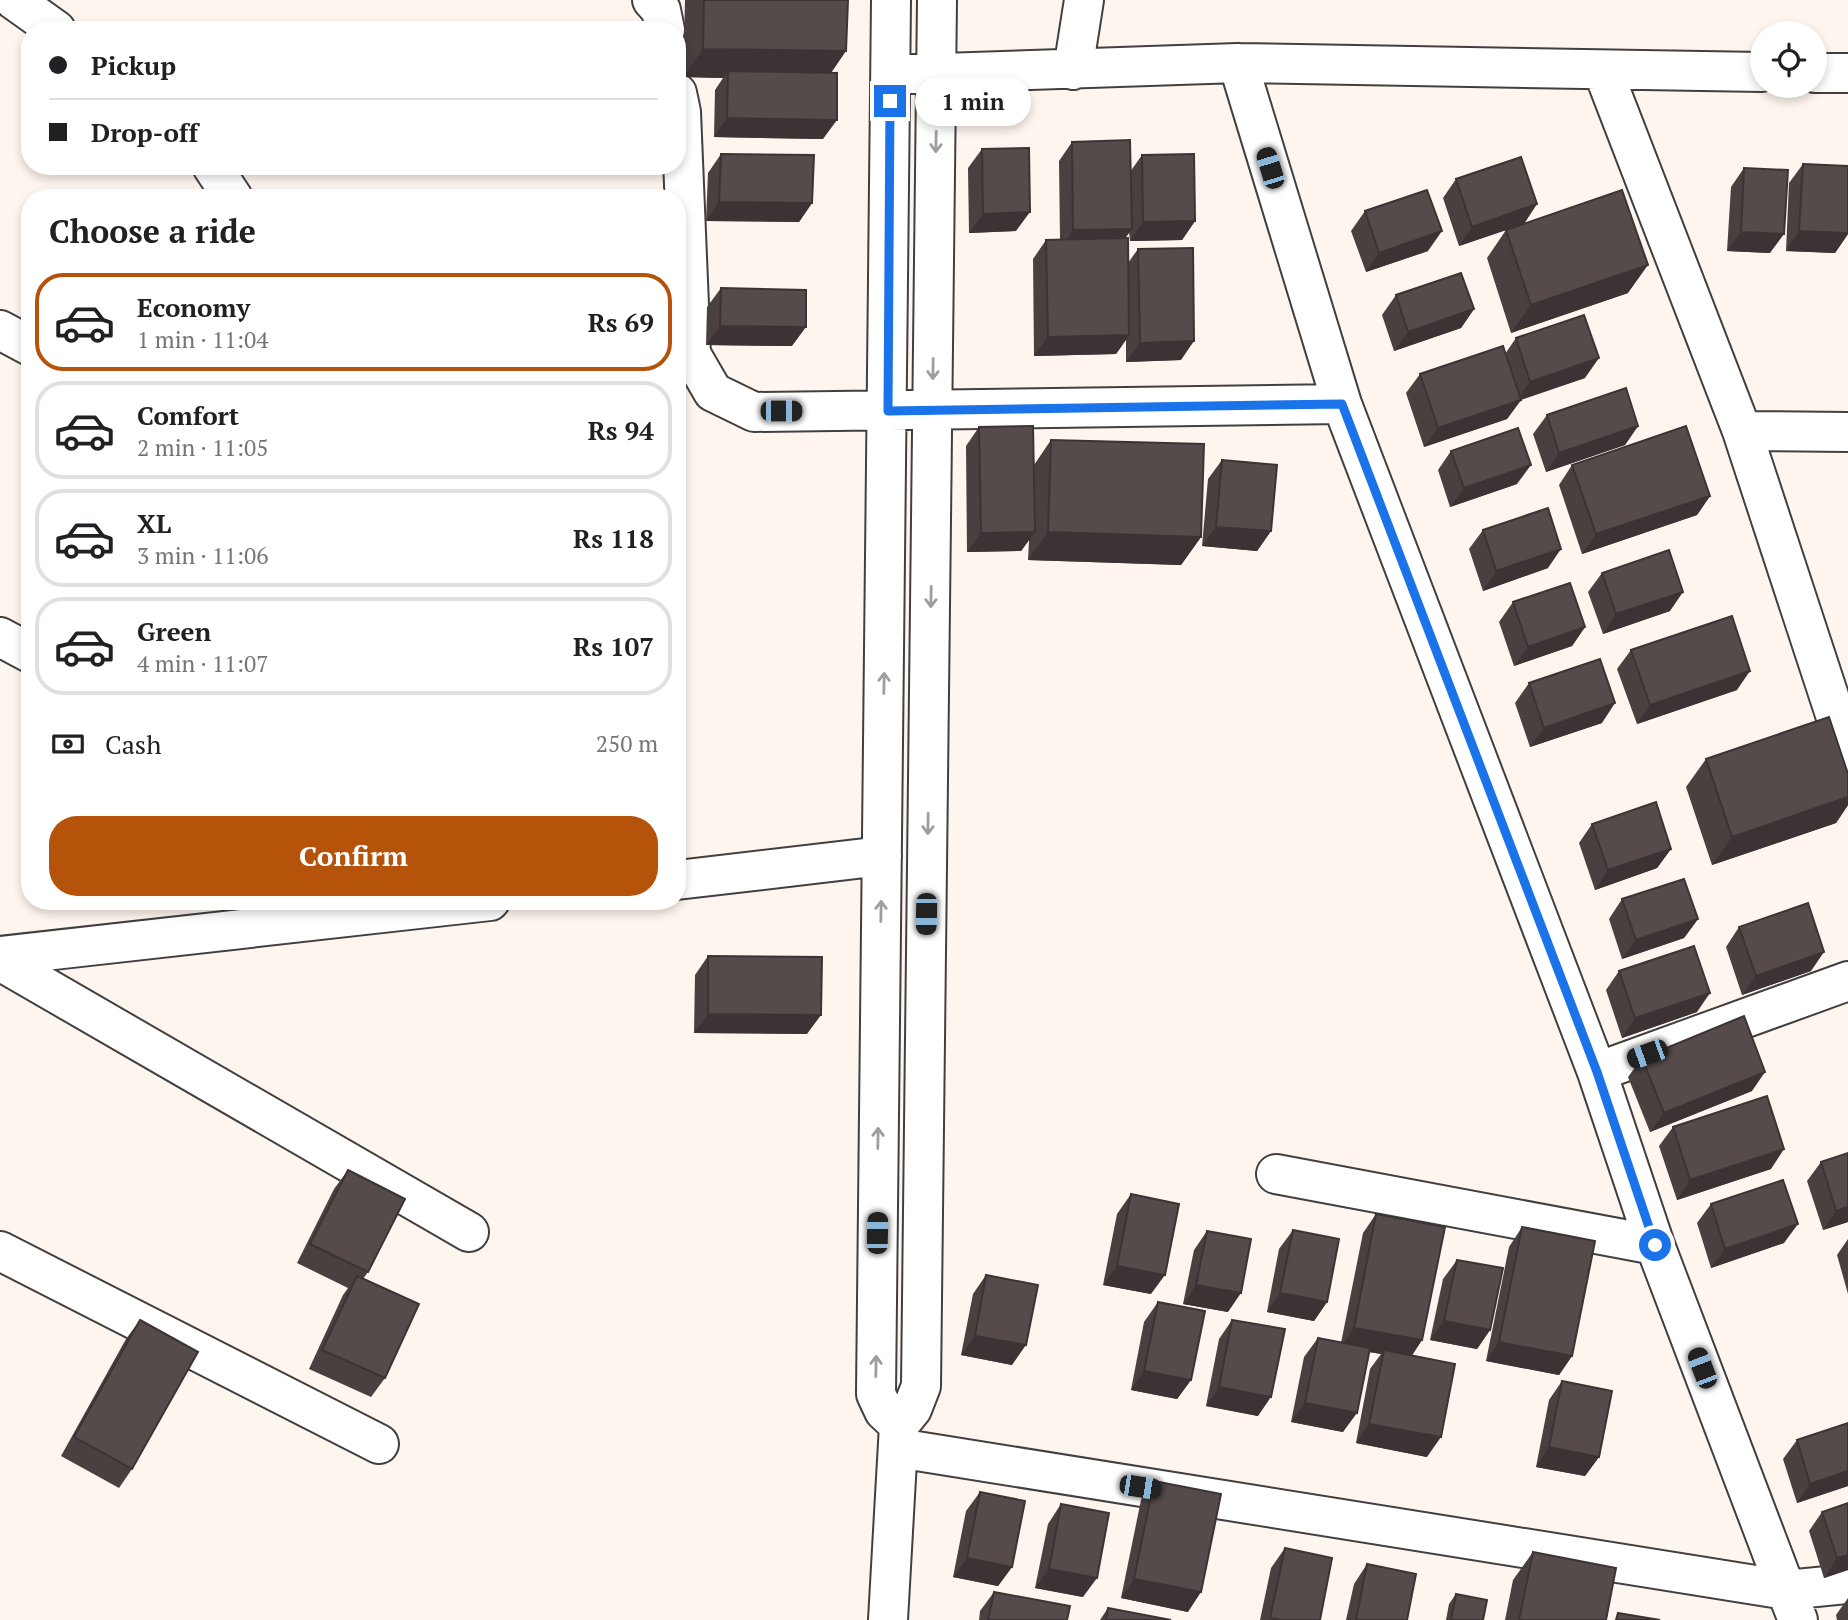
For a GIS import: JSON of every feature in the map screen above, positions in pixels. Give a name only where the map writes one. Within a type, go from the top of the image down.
[{"type":"street","points":[[14,0],[43,21]]},
{"type":"street","points":[[652,0],[660,10],[662,21]]},
{"type":"street","points":[[891,0],[876,1394],[898,1437]]},
{"type":"street","points":[[888,1620],[898,1437],[921,1386],[937,0]]},
{"type":"street","points":[[1073,71],[1084,0]]},
{"type":"street","points":[[890,75],[1073,71],[1238,63],[1750,72]]},
{"type":"street","points":[[1238,63],[1342,404],[1597,1072],[1655,1245],[1792,1605]]},
{"type":"street","points":[[1602,71],[1742,431],[1848,754]]},
{"type":"street","points":[[1827,73],[1848,73]]},
{"type":"street","points":[[686,233],[691,354],[713,392],[754,412],[1342,404]]},
{"type":"street","points":[[0,330],[21,341]]},
{"type":"street","points":[[1742,431],[1848,432]]},
{"type":"street","points":[[0,637],[21,648]]},
{"type":"street","points":[[686,879],[881,856]]},
{"type":"street","points":[[0,958],[413,910]]},
{"type":"street","points":[[0,958],[469,1232]]},
{"type":"street","points":[[1597,1072],[1848,981]]},
{"type":"street","points":[[1276,1174],[1655,1245]]},
{"type":"street","points":[[0,1251],[379,1444]]},
{"type":"street","points":[[898,1437],[1792,1605],[1848,1584]]},
{"type":"building","points":[[704,0],[848,0],[846,51],[703,49]]},
{"type":"building","points":[[728,71],[837,73],[837,120],[727,118]]},
{"type":"building","points":[[1130,140],[1132,229],[1073,230],[1072,142]]},
{"type":"building","points":[[1029,148],[1030,212],[983,214],[982,149]]},
{"type":"building","points":[[721,154],[814,155],[812,203],[719,202]]},
{"type":"building","points":[[1194,154],[1195,221],[1143,222],[1142,155]]},
{"type":"building","points":[[1521,157],[1537,204],[1472,227],[1456,179]]},
{"type":"building","points":[[1803,164],[1848,166],[1848,233],[1799,231]]},
{"type":"building","points":[[1744,168],[1788,170],[1784,234],[1741,232]]},
{"type":"building","points":[[1427,190],[1442,231],[1379,253],[1365,211]]},
{"type":"building","points":[[1622,190],[1648,265],[1531,305],[1506,230]]},
{"type":"building","points":[[1128,238],[1129,335],[1048,337],[1046,240]]},
{"type":"building","points":[[1193,248],[1194,341],[1140,343],[1138,249]]},
{"type":"building","points":[[1461,273],[1474,309],[1408,332],[1396,295]]},
{"type":"building","points":[[721,288],[806,290],[806,327],[720,326]]},
{"type":"building","points":[[1584,315],[1599,358],[1530,382],[1516,338]]},
{"type":"building","points":[[1503,346],[1521,400],[1438,428],[1420,374]]},
{"type":"building","points":[[1626,388],[1638,426],[1559,453],[1547,415]]},
{"type":"building","points":[[1033,426],[1035,532],[981,533],[979,427]]},
{"type":"building","points":[[1686,426],[1710,496],[1596,534],[1572,465]]},
{"type":"building","points":[[1518,428],[1531,465],[1464,488],[1451,451]]},
{"type":"building","points":[[1051,440],[1204,444],[1201,537],[1048,532]]},
{"type":"building","points":[[1222,460],[1277,465],[1271,531],[1216,527]]},
{"type":"building","points":[[1548,508],[1561,549],[1496,571],[1483,530]]},
{"type":"building","points":[[1669,550],[1683,592],[1616,614],[1602,573]]},
{"type":"building","points":[[1570,583],[1585,627],[1528,647],[1513,602]]},
{"type":"building","points":[[1732,616],[1750,671],[1650,705],[1631,650]]},
{"type":"building","points":[[1600,659],[1615,703],[1544,728],[1529,683]]},
{"type":"building","points":[[1829,717],[1848,774],[1848,797],[1732,837],[1706,759]]},
{"type":"building","points":[[1656,802],[1671,849],[1608,870],[1592,824]]},
{"type":"building","points":[[1684,879],[1698,919],[1636,940],[1622,899]]},
{"type":"building","points":[[1808,903],[1824,952],[1756,976],[1739,927]]},
{"type":"building","points":[[1694,946],[1710,993],[1635,1018],[1619,971]]},
{"type":"building","points":[[708,956],[822,957],[821,1015],[708,1014]]},
{"type":"building","points":[[1744,1016],[1765,1072],[1664,1113],[1642,1058]]},
{"type":"building","points":[[1767,1096],[1784,1149],[1690,1180],[1673,1127]]},
{"type":"building","points":[[1848,1153],[1848,1207],[1836,1211],[1821,1162]]},
{"type":"building","points":[[348,1170],[405,1199],[368,1272],[310,1244]]},
{"type":"building","points":[[1783,1180],[1798,1224],[1725,1249],[1711,1204]]},
{"type":"building","points":[[1131,1194],[1179,1204],[1165,1275],[1117,1266]]},
{"type":"building","points":[[1376,1214],[1445,1227],[1422,1340],[1354,1328]]},
{"type":"building","points":[[1522,1227],[1595,1241],[1572,1356],[1499,1342]]},
{"type":"building","points":[[1293,1230],[1339,1239],[1327,1302],[1280,1293]]},
{"type":"building","points":[[1207,1231],[1251,1239],[1241,1293],[1196,1285]]},
{"type":"building","points":[[1457,1260],[1503,1268],[1490,1330],[1444,1321]]},
{"type":"building","points":[[986,1275],[1038,1285],[1026,1345],[975,1336]]},
{"type":"building","points":[[357,1276],[419,1304],[385,1378],[322,1350]]},
{"type":"building","points":[[1158,1302],[1205,1311],[1191,1380],[1144,1371]]},
{"type":"building","points":[[140,1320],[198,1352],[132,1469],[74,1437]]},
{"type":"building","points":[[1232,1320],[1285,1329],[1271,1397],[1219,1387]]},
{"type":"building","points":[[1318,1338],[1370,1348],[1357,1413],[1305,1403]]},
{"type":"building","points":[[1384,1350],[1455,1364],[1441,1437],[1369,1424]]},
{"type":"building","points":[[1562,1381],[1612,1391],[1599,1457],[1549,1447]]},
{"type":"building","points":[[1848,1423],[1848,1471],[1810,1484],[1797,1440]]},
{"type":"building","points":[[1154,1481],[1221,1494],[1201,1592],[1134,1579]]},
{"type":"building","points":[[980,1492],[1025,1501],[1012,1567],[967,1558]]},
{"type":"building","points":[[1848,1503],[1848,1555],[1837,1558],[1822,1512]]},
{"type":"building","points":[[1061,1504],[1109,1513],[1097,1578],[1049,1569]]},
{"type":"building","points":[[1285,1548],[1332,1558],[1320,1620],[1270,1618]]},
{"type":"building","points":[[1533,1552],[1616,1568],[1606,1620],[1519,1620]]},
{"type":"building","points":[[1367,1564],[1416,1574],[1407,1620],[1356,1620]]},
{"type":"building","points":[[994,1592],[1070,1606],[1067,1620],[988,1620]]},
{"type":"building","points":[[1456,1594],[1487,1600],[1483,1620],[1451,1620]]},
{"type":"building","points":[[1108,1608],[1171,1620],[1106,1620]]},
{"type":"building","points":[[1618,1613],[1660,1620],[1616,1620]]},
{"type":"route","points":[[890,101],[888,411],[1342,404],[1597,1072],[1655,1245]]}]
